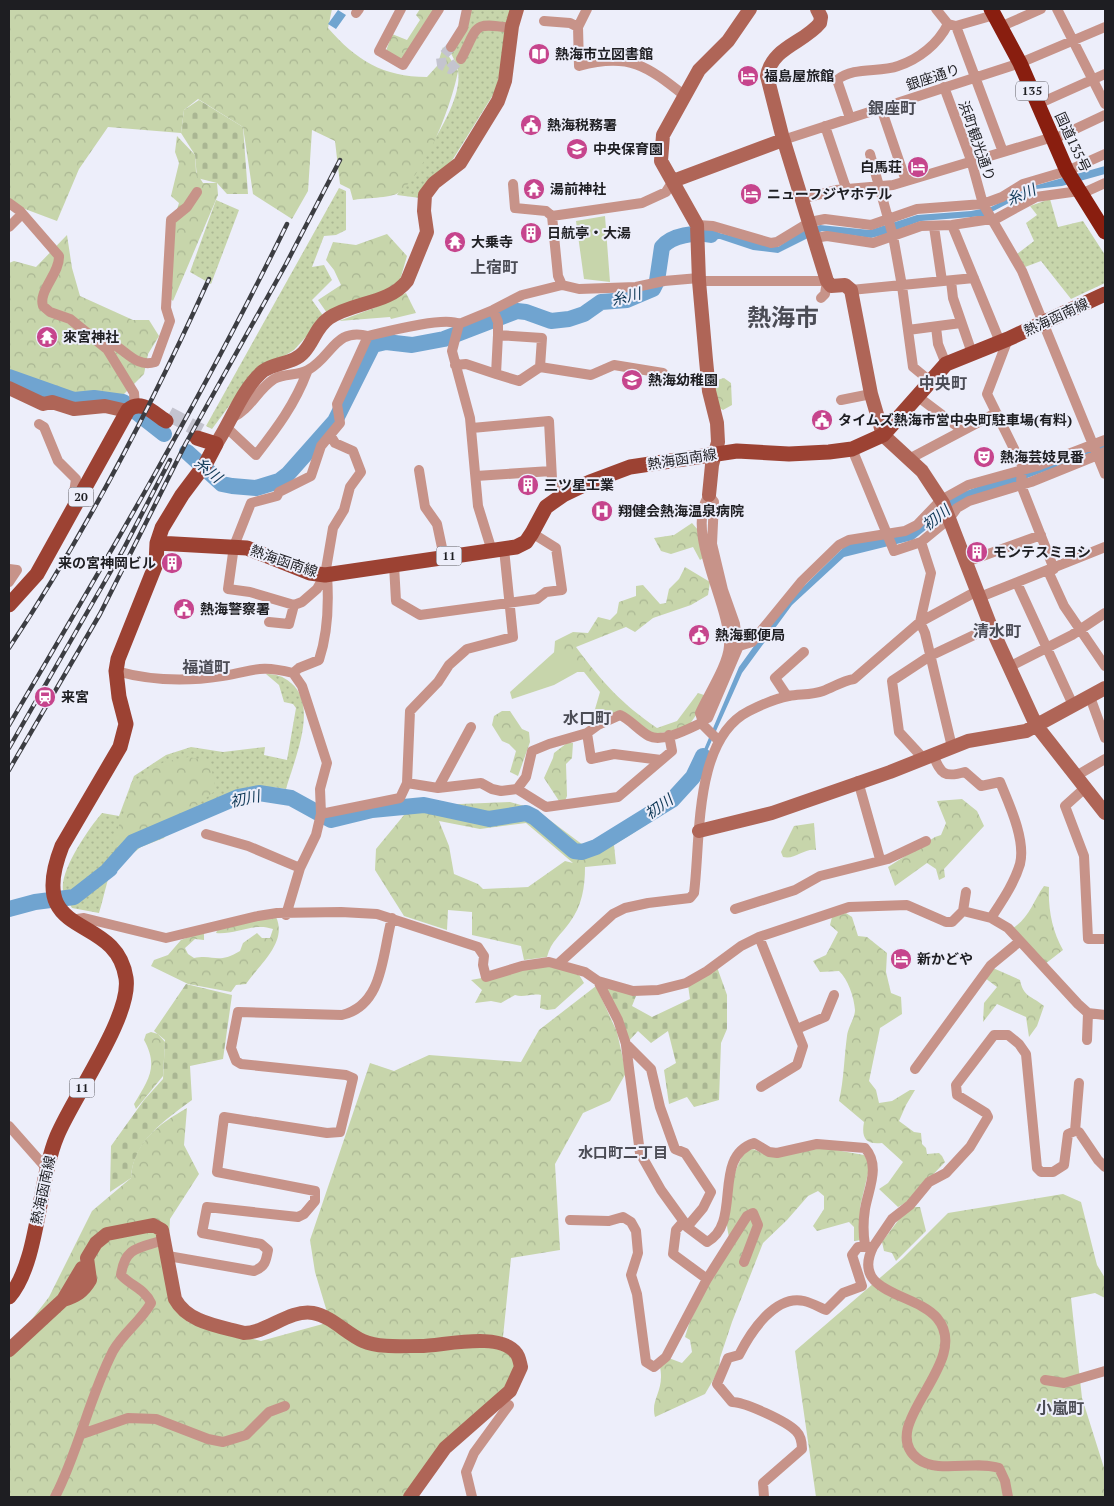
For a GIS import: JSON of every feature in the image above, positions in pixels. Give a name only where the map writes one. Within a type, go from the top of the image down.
[{"type":"highway","name":"国道135号","points":[[995,17],[1020,63],[1075,184],[1105,232]]},
{"type":"main road","name":"熱海函南線","points":[[9,1297],[25,1268],[47,1169],[58,1133],[120,1015],[127,989],[122,966],[111,947],[102,938],[70,920],[56,907],[52,889],[57,859],[62,846],[120,747],[126,724],[120,707],[116,671],[118,660],[156,564],[156,543],[234,546],[265,554],[310,573],[326,575],[516,547],[526,542],[546,507],[564,495],[590,482],[630,467],[737,451],[789,454],[852,449],[883,435],[946,364],[1044,323],[1105,294]]},
{"type":"main road","points":[[131,409],[164,416]]},
{"type":"main road","name":"20","points":[[9,605],[37,574],[131,409]]},
{"type":"main road","points":[[156,543],[162,528],[182,495],[204,466],[216,444],[199,435]]},
{"type":"street","points":[[401,9],[379,51],[403,65],[439,9]]},
{"type":"street","points":[[451,47],[463,28],[467,9]]},
{"type":"street","points":[[216,444],[230,423],[236,408],[262,372],[298,357],[305,351],[317,331],[329,318],[390,294],[402,288],[407,282],[427,232],[424,211],[425,196],[434,183],[460,163],[498,101],[505,81],[512,28],[517,9]]},
{"type":"street","points":[[587,9],[578,27],[579,66],[600,60],[640,64],[653,70],[685,96]]},
{"type":"street","points":[[718,740],[703,724],[700,713],[712,697],[734,648],[729,626],[705,554],[704,502],[709,495],[716,453],[717,423],[709,391],[699,279],[697,225],[661,161],[663,135],[698,70],[728,41],[750,9]]},
{"type":"street","points":[[817,9],[822,17],[815,28],[790,44],[769,67],[768,83],[783,140],[827,281],[831,286],[845,285],[851,290],[871,394],[883,435],[922,471],[945,509],[991,627],[1036,726],[1104,809]]},
{"type":"street","points":[[936,9],[952,25],[976,77],[1003,152]]},
{"type":"street","points":[[850,118],[837,80],[842,75],[898,66],[930,48],[952,25],[1040,9]]},
{"type":"street","points":[[1057,9],[1105,104]]},
{"type":"street","points":[[544,21],[570,23],[578,27]]},
{"type":"street","points":[[461,59],[478,27],[485,24],[512,28]]},
{"type":"street","name":"銀座通り","points":[[783,140],[1020,63],[1105,27]]},
{"type":"street","points":[[1038,104],[1105,74]]},
{"type":"street","name":"浜町観光通り","points":[[944,87],[971,160],[983,204],[1022,271],[1093,444],[1101,453],[1105,474]]},
{"type":"street","points":[[881,108],[906,181]]},
{"type":"street","points":[[802,199],[846,188],[880,186],[906,181],[971,160],[1054,138],[1105,115]]},
{"type":"street","points":[[825,126],[846,188]]},
{"type":"street","points":[[552,216],[642,203],[666,192],[673,181],[783,140]]},
{"type":"street","points":[[870,154],[891,228],[902,286],[913,367],[930,381]]},
{"type":"street","points":[[697,225],[713,226],[770,242],[777,242],[812,231],[824,219],[848,224],[891,228],[934,227],[991,220],[1036,197],[1075,184],[1105,154]]},
{"type":"street","points":[[812,231],[827,236],[873,243],[917,208],[983,204],[1002,197],[1031,180],[1075,184],[1105,183]]},
{"type":"street","points":[[513,184],[515,208],[546,211],[552,216],[558,276],[562,285]]},
{"type":"street","points":[[107,349],[111,343],[139,363],[148,364],[155,362],[170,321],[166,308],[172,220],[187,207],[197,192]]},
{"type":"street","points":[[9,203],[22,214],[59,256],[58,268],[42,296],[43,306],[50,312],[70,319],[107,349],[134,393],[131,409],[105,406],[74,409],[52,402],[43,404],[9,388]]},
{"type":"street","points":[[9,227],[22,214]]},
{"type":"street","points":[[952,225],[974,278],[1004,340],[987,394],[1022,470],[1021,485],[1041,535],[1057,593],[1079,630],[1105,666]]},
{"type":"street","points":[[934,227],[946,281],[972,353]]},
{"type":"street","points":[[851,290],[974,278]]},
{"type":"street","points":[[457,331],[522,295],[562,285],[579,289],[636,287],[664,280],[827,281]]},
{"type":"street","points":[[821,298],[825,294],[827,281]]},
{"type":"street","points":[[493,310],[498,322],[496,374]]},
{"type":"street","points":[[230,423],[244,412],[276,378],[307,372],[322,361],[342,338],[358,333],[368,336],[454,321],[457,331],[452,351],[472,428],[478,506],[498,550],[511,602],[513,637],[467,649],[449,665],[438,682],[410,712],[407,783],[400,798],[321,814]]},
{"type":"street","points":[[908,330],[961,323]]},
{"type":"street","points":[[936,327],[938,344],[946,364]]},
{"type":"street","points":[[498,335],[542,338],[540,367]]},
{"type":"street","points":[[326,575],[317,589],[302,602],[294,605],[250,592],[228,589],[234,546],[251,503],[277,496],[279,492],[311,476],[321,446],[340,423],[337,404],[368,336]]},
{"type":"street","points":[[455,365],[466,364],[519,381],[540,367],[591,376],[614,366],[663,374]]},
{"type":"street","points":[[230,423],[256,455],[286,416],[299,393],[307,372]]},
{"type":"street","points":[[841,400],[871,394]]},
{"type":"street","points":[[917,396],[962,430]]},
{"type":"street","points":[[909,459],[996,413]]},
{"type":"street","points":[[472,428],[549,422],[552,479],[564,495]]},
{"type":"street","points":[[39,424],[44,427],[58,461],[76,479],[74,493],[79,500]]},
{"type":"street","points":[[293,673],[299,668],[318,660],[323,646],[324,628],[329,609],[326,575],[333,528],[344,510],[350,487],[361,472],[353,451],[334,443],[330,435]]},
{"type":"street","points":[[852,449],[894,551],[921,542],[945,509],[968,484],[1022,470],[1105,440]]},
{"type":"street","points":[[734,648],[752,642],[790,594],[839,545],[850,540],[905,531],[945,509],[958,508],[969,501],[1021,485],[1101,453]]},
{"type":"street","points":[[419,470],[425,507],[437,524],[444,557]]},
{"type":"street","points":[[476,476],[551,471]]},
{"type":"street","points":[[394,565],[396,601],[420,614],[537,599],[546,592],[562,590],[556,548],[532,533]]},
{"type":"street","points":[[966,562],[1041,535]]},
{"type":"street","points":[[921,542],[931,573],[920,622],[952,747]]},
{"type":"street","points":[[558,964],[614,914],[625,908],[690,898],[694,893],[706,773],[718,740],[737,719],[749,711],[787,696],[822,692],[842,681],[854,679],[920,622],[979,594],[1017,583],[1105,547]]},
{"type":"street","points":[[9,570],[18,570],[9,582]]},
{"type":"street","points":[[1017,583],[1073,705]]},
{"type":"street","points":[[269,622],[289,624],[294,605]]},
{"type":"street","points":[[1009,667],[1047,648],[1105,614]]},
{"type":"street","points":[[991,627],[930,656],[892,681],[899,732],[928,756],[944,774],[952,776],[964,772],[981,786],[1000,782],[1019,833],[1020,862],[1011,886],[991,918]]},
{"type":"street","points":[[787,696],[775,678],[804,652]]},
{"type":"street","points":[[116,671],[139,678],[169,681],[222,676],[262,667],[293,673],[302,686],[327,763],[320,789],[321,814],[316,835],[300,868],[286,915]]},
{"type":"street","points":[[699,831],[772,813],[858,781],[890,772],[968,741],[1026,731],[1105,688]]},
{"type":"street","points":[[1090,697],[1105,738]]},
{"type":"street","points":[[407,783],[438,788],[481,783],[501,791],[517,788],[526,777],[532,751],[549,744],[587,734],[598,725],[620,715],[650,737],[669,735],[703,724]]},
{"type":"street","points":[[438,788],[471,727]]},
{"type":"street","points":[[587,734],[591,759],[614,754],[661,760]]},
{"type":"street","points":[[517,788],[546,807],[618,797],[672,751],[669,735]]},
{"type":"street","points":[[1076,776],[1105,759]]},
{"type":"street","points":[[858,781],[880,859]]},
{"type":"street","points":[[1085,788],[1065,806],[1084,856],[1088,938],[1105,938]]},
{"type":"street","points":[[206,834],[248,846],[300,868]]},
{"type":"street","points":[[736,909],[795,890],[820,876],[880,859],[888,859],[926,841]]},
{"type":"street","points":[[70,920],[84,918],[166,938],[258,916],[341,912],[377,914],[478,947],[484,956],[483,965],[486,977],[540,963],[558,964],[585,972],[598,981],[633,991],[676,987],[707,971],[741,946],[759,937],[850,907],[890,900],[907,905],[946,922],[952,922],[963,911],[966,892]]},
{"type":"street","points":[[963,911],[991,918],[1008,928],[1088,1013],[1105,1015]]},
{"type":"street","points":[[168,1256],[254,1271],[262,1268],[268,1250],[261,1244],[202,1232],[207,1207],[298,1217],[304,1214],[315,1201],[315,1192],[217,1172],[224,1117],[327,1133],[340,1132],[353,1078],[346,1075],[236,1062],[231,1048],[238,1012],[342,1015],[355,1012],[367,1002],[376,985],[392,918]]},
{"type":"street","points":[[759,937],[803,1046],[797,1065],[761,1088]]},
{"type":"street","points":[[915,1069],[991,965],[1020,941]]},
{"type":"street","points":[[598,981],[618,1020],[626,1044],[640,1153],[685,1224],[707,1242],[718,1231],[724,1214],[734,1159],[745,1146],[754,1143],[768,1152],[777,1153],[816,1144],[866,1148],[872,1159],[873,1176],[865,1208],[863,1228],[869,1246],[868,1270],[874,1281],[925,1308],[937,1317],[946,1340],[945,1354],[909,1422],[906,1435],[908,1447],[918,1459],[932,1466],[987,1464],[1000,1468],[1008,1497]]},
{"type":"street","points":[[797,1029],[825,1018],[834,995]]},
{"type":"street","points":[[1087,1040],[1088,1013]]},
{"type":"street","points":[[764,1497],[763,1483],[802,1449],[802,1440],[795,1430],[758,1409],[741,1402],[732,1402],[717,1384],[728,1358],[739,1355],[747,1338],[773,1311],[788,1301],[804,1301],[826,1310],[843,1293],[862,1286],[852,1255],[858,1247],[869,1246],[892,1219],[910,1205],[929,1182],[946,1173],[970,1147],[988,1117],[986,1112],[957,1095],[956,1085],[994,1036],[1008,1035],[1019,1044],[1026,1054],[1037,1168],[1041,1172],[1053,1172],[1064,1164],[1068,1134],[1075,1131]]},
{"type":"street","points":[[626,1044],[651,1069],[660,1108],[675,1148],[685,1153],[711,1192],[703,1208],[676,1230],[673,1254],[707,1279]]},
{"type":"street","points":[[1075,1131],[1079,1083]]},
{"type":"street","points":[[9,1126],[47,1169]]},
{"type":"street","points":[[1075,1131],[1079,1132],[1105,1167]]},
{"type":"street","points":[[570,1220],[609,1221],[623,1217],[631,1222],[636,1231],[638,1253],[631,1275],[637,1294],[646,1362],[654,1367],[666,1357],[707,1279],[747,1216],[753,1213],[758,1225],[744,1262]]},
{"type":"street","points":[[9,1350],[63,1300],[82,1268],[87,1266],[87,1258],[96,1242],[107,1234],[153,1225],[162,1230],[175,1299],[180,1308],[190,1317],[244,1333],[252,1333],[288,1318],[313,1313],[363,1341],[375,1344],[420,1346],[488,1340],[506,1346],[516,1352],[521,1367],[510,1391],[445,1448],[410,1497]]},
{"type":"street","points":[[55,1497],[67,1474],[99,1380],[113,1351],[151,1303],[147,1293],[128,1283],[121,1275],[123,1261],[129,1252],[164,1240]]},
{"type":"street","points":[[1044,1380],[1064,1382],[1105,1370]]},
{"type":"street","points":[[472,1497],[466,1472],[474,1453],[509,1405]]},
{"type":"street","points":[[82,1434],[128,1418],[156,1419],[208,1439],[223,1442],[246,1435],[269,1412],[286,1406]]},
{"type":"green space","points":[[9,9],[332,9],[328,28],[349,49],[372,65],[397,74],[427,77],[437,66],[443,47],[458,71],[444,119],[428,155],[408,184],[394,195],[353,200],[350,189],[340,184],[335,141],[312,130],[308,191],[292,219],[253,194],[243,127],[198,99],[184,110],[181,133],[108,127],[79,169],[57,221],[9,203]]},
{"type":"green space","points":[[420,9],[442,9],[400,66],[386,51],[392,34],[407,40],[420,20],[416,15]]},
{"type":"green space","points":[[469,9],[513,9],[496,90],[453,159],[420,198],[397,195],[437,136],[454,101],[458,85],[458,71],[447,46]]},
{"type":"green space","points":[[199,100],[243,127],[248,194],[227,194],[217,183],[197,178],[195,155],[181,133],[184,110]]},
{"type":"green space","points":[[177,136],[195,155],[196,172],[203,183],[217,183],[218,195],[173,301],[168,297],[174,219],[179,203],[171,196],[179,163],[175,152]]},
{"type":"green space","points":[[339,188],[346,191],[346,230],[336,235],[324,236],[312,267],[324,265],[332,280],[312,300],[324,317],[294,350],[251,376],[212,429],[206,426]]},
{"type":"green space","points":[[1050,199],[1058,227],[1083,221],[1105,255],[1105,283],[1071,299],[1041,261],[1025,267],[1017,254],[1034,241],[1026,223],[1037,215],[1030,206]]},
{"type":"green space","points":[[216,200],[239,210],[211,284],[190,272]]},
{"type":"green space","points":[[605,216],[610,282],[584,279],[576,221]]},
{"type":"green space","points":[[387,234],[407,256],[400,280],[377,296],[327,313],[318,300],[341,285],[334,270],[326,260],[333,242],[356,245]]},
{"type":"green space","points":[[67,235],[72,268],[80,296],[133,320],[149,320],[159,336],[148,354],[144,374],[121,397],[70,397],[9,371],[9,263],[14,261],[36,267]]},
{"type":"green space","points":[[406,293],[416,313],[391,319],[390,317],[339,321],[374,308]]},
{"type":"green space","points":[[724,378],[731,383],[732,405],[723,410],[716,406],[712,387],[717,380]]},
{"type":"green space","points":[[692,523],[698,530],[703,558],[700,560],[693,547],[671,554],[661,551],[654,538],[674,535]]},
{"type":"green space","points":[[685,567],[710,582],[708,595],[691,605],[653,618],[635,632],[626,627],[576,647],[613,692],[657,728],[677,721],[698,693],[704,695],[701,708],[687,728],[650,735],[622,715],[602,719],[593,716],[600,692],[584,672],[561,672],[554,653],[555,641],[573,632],[588,633],[598,617],[610,620],[617,613],[619,602],[636,596],[636,586],[643,585],[660,604],[666,603],[669,589],[679,579]]},
{"type":"green space","points":[[561,646],[581,670],[554,685],[512,699],[510,692]]},
{"type":"green space","points":[[266,674],[279,676],[291,683],[299,693],[303,705],[302,734],[286,789],[260,787],[226,796],[162,823],[143,834],[118,855],[109,875],[99,913],[72,908],[65,897],[63,882],[76,850],[102,813],[119,816],[134,776],[166,755],[191,747],[223,752],[265,747],[264,755],[287,760],[296,708],[293,704],[284,702],[279,685]]},
{"type":"green space","points":[[502,711],[510,711],[522,729],[529,732],[530,742],[518,776],[510,772],[516,751],[509,744],[502,741],[492,725],[494,716]]},
{"type":"green space","points":[[567,743],[573,743],[572,758],[566,764],[567,796],[565,801],[559,801],[544,778],[554,753]]},
{"type":"green space","points":[[189,757],[207,761],[211,767],[216,790],[173,824],[164,838],[141,847],[132,854],[111,852],[131,783],[164,762]]},
{"type":"green space","points":[[690,769],[695,778],[678,799],[658,816],[614,845],[616,864],[585,867],[580,903],[570,922],[554,942],[547,957],[524,960],[521,946],[472,935],[472,912],[448,910],[447,930],[404,916],[375,870],[376,849],[409,809],[418,802],[435,805],[510,802],[535,809],[583,845],[606,834],[667,797]],"holes":[[[439,821],[480,829],[526,823],[573,863],[565,861],[528,887],[483,889],[478,884],[454,874],[449,846]]]},
{"type":"green space","points":[[962,799],[977,811],[984,826],[944,869],[945,877],[939,880],[936,869],[927,863],[895,886],[888,867],[941,835],[946,823],[937,801]]},
{"type":"green space","points":[[814,823],[816,850],[807,851],[792,857],[783,857],[781,852],[794,826]]},
{"type":"green space","points":[[1044,886],[1049,887],[1052,919],[1056,935],[1063,950],[1045,964],[1013,928],[1027,914]]},
{"type":"green space","points":[[846,913],[852,917],[858,936],[867,937],[887,953],[886,972],[891,993],[901,997],[902,1014],[880,1028],[869,1081],[876,1090],[879,1103],[892,1101],[910,1090],[915,1090],[899,1121],[914,1132],[921,1133],[922,1144],[926,1148],[927,1154],[939,1153],[945,1162],[907,1202],[898,1207],[879,1189],[888,1183],[903,1162],[882,1143],[868,1141],[863,1132],[864,1122],[839,1101],[847,1036],[855,1010],[850,989],[839,971],[820,972],[813,961],[826,955],[838,932],[830,925],[832,917]]},
{"type":"green space","points":[[276,917],[279,926],[278,935],[270,953],[246,984],[236,985],[231,992],[188,984],[151,966],[154,960],[168,955],[181,940],[204,931],[204,940],[195,939],[185,948],[188,954],[194,958],[221,958],[232,955],[240,951],[243,943],[257,933],[262,938],[270,938],[273,929],[259,927],[216,933],[220,924]]},
{"type":"green space","points":[[541,965],[578,973],[584,983],[555,1009],[547,1010],[540,1008],[541,995],[515,995],[501,1003],[491,1001],[475,1003],[482,990],[471,980],[525,970]]},
{"type":"green space","points":[[717,967],[727,995],[727,1029],[721,1043],[719,1100],[694,1107],[687,1097],[669,1104],[664,1070],[676,1063],[668,1031],[651,1043],[638,1031],[626,1044],[600,986],[636,996],[632,1006],[652,1017],[690,999],[688,985]]},
{"type":"green space","points":[[993,968],[1020,980],[1023,990],[1044,1006],[1037,1026],[1029,1037],[1026,1017],[997,1004],[983,1022],[984,1003],[997,987],[985,978]]},
{"type":"green space","points":[[186,984],[232,995],[223,1059],[190,1066],[192,1100],[171,1115],[152,1133],[138,1153],[133,1165],[131,1178],[110,1192],[111,1146],[144,1100],[163,1079],[165,1040],[154,1031]]},
{"type":"green space","points":[[596,986],[617,1032],[626,1073],[610,1101],[583,1113],[555,1164],[560,1250],[511,1258],[503,1337],[516,1363],[513,1380],[408,1497],[9,1497],[9,1349],[49,1297],[92,1211],[131,1178],[133,1165],[142,1144],[158,1128],[187,1108],[184,1145],[199,1174],[170,1219],[166,1286],[188,1322],[261,1341],[330,1322],[315,1272],[310,1240],[370,1063],[394,1071],[429,1055],[521,1062],[539,1030]]},
{"type":"green space","points":[[151,1032],[158,1034],[165,1042],[163,1076],[136,1109],[134,1104],[144,1088],[150,1073],[151,1058],[144,1040],[146,1034]]},
{"type":"green space","points":[[824,1148],[864,1155],[870,1165],[860,1207],[861,1240],[854,1241],[854,1227],[849,1222],[817,1231],[813,1226],[824,1209],[824,1196],[818,1191],[808,1196],[763,1243],[732,1322],[720,1358],[719,1370],[705,1394],[655,1417],[654,1405],[661,1382],[660,1367],[666,1357],[682,1363],[692,1352],[690,1340],[685,1337],[689,1324],[730,1240],[727,1229],[729,1194],[735,1171],[745,1151],[753,1149],[769,1156]]},
{"type":"green space","points":[[1063,1194],[1081,1202],[1097,1265],[1105,1278],[1105,1298],[1095,1293],[1071,1298],[1082,1398],[1105,1471],[1105,1497],[816,1497],[795,1351],[903,1258],[948,1213]]},
{"type":"green space","points":[[920,1207],[926,1231],[896,1261],[892,1253],[884,1251],[882,1242],[906,1210]]},
{"type":"water","points":[[338,10],[346,15],[336,29],[328,24]]},
{"type":"water","points":[[1105,166],[1105,174],[1062,186],[1036,189],[984,216],[921,221],[871,238],[822,231],[778,253],[753,250],[720,239],[693,239],[688,232],[703,229],[778,247],[802,231],[820,225],[870,230],[917,215],[971,211],[991,207],[1030,187]]},
{"type":"water","points":[[1105,441],[1105,449],[958,504],[913,540],[844,557],[792,605],[742,673],[695,778],[694,773],[739,667],[767,628],[804,586],[847,544],[916,529],[955,495]]},
{"type":"waterway","name":"糸川","points":[[187,452],[222,484],[256,488],[279,481],[288,474],[335,421],[373,345],[386,342],[412,345],[444,339],[517,311],[526,312],[551,321],[569,319],[584,314],[601,302],[627,300],[653,289],[657,281],[662,247],[666,243],[684,235],[711,235]]},
{"type":"waterway","name":"糸川","points":[[9,377],[74,400],[94,398],[126,404]]},
{"type":"waterway","name":"糸川","points":[[136,412],[164,434]]},
{"type":"waterway","name":"初川","points":[[108,870],[133,842],[238,797],[259,793],[291,798],[331,820],[372,810],[424,805],[489,819],[526,813],[534,817],[574,851],[582,852],[596,847],[672,800],[693,777],[703,756]]},
{"type":"waterway","name":"初川","points":[[9,909],[35,902],[74,897],[110,869]]},
{"type":"tunnel","points":[[451,47],[441,58],[442,65],[450,69],[461,59]]},
{"type":"tunnel","points":[[169,414],[201,431]]},
{"type":"railway","points":[[9,770],[100,614],[186,443],[286,264],[340,160]]},
{"type":"railway","points":[[9,725],[188,415],[287,224]]},
{"type":"railway","points":[[9,648],[65,559],[116,468],[141,421],[209,279]]},
{"type":"railway","points":[[9,748],[123,550],[170,460]]},
{"type":"place","name":"熱海市立図書館","points":[[539,54]]},
{"type":"place","name":"福島屋旅館","points":[[748,76]]},
{"type":"place","name":"熱海税務署","points":[[531,125]]},
{"type":"place","name":"中央保育園","points":[[577,149]]},
{"type":"place","name":"白馬荘","points":[[918,167]]},
{"type":"place","name":"湯前神社","points":[[534,189]]},
{"type":"place","name":"ニューフジヤホテル","points":[[751,194]]},
{"type":"place","name":"日航亭・大湯","points":[[531,233]]},
{"type":"place","name":"大乗寺","points":[[455,242]]},
{"type":"place","name":"來宮神社","points":[[47,337]]},
{"type":"place","name":"熱海幼稚園","points":[[632,380]]},
{"type":"place","name":"タイムズ熱海市営中央町駐車場(有料)","points":[[822,420]]},
{"type":"place","name":"熱海芸妓見番","points":[[984,457]]},
{"type":"place","name":"三ツ星工業","points":[[528,485]]},
{"type":"place","name":"翔健会熱海温泉病院","points":[[602,511]]},
{"type":"place","name":"モンテスミヨシ","points":[[977,552]]},
{"type":"place","name":"来の宮神岡ビル","points":[[172,563]]},
{"type":"place","name":"熱海警察署","points":[[184,609]]},
{"type":"place","name":"熱海郵便局","points":[[699,635]]},
{"type":"place","name":"来宮","points":[[45,697]]},
{"type":"place","name":"新かどや","points":[[901,959]]},
{"type":"district","name":"銀座町","points":[[892,108]]},
{"type":"district","name":"上宿町","points":[[494,267]]},
{"type":"district","name":"熱海市","points":[[783,318]]},
{"type":"district","name":"中央町","points":[[943,383]]},
{"type":"district","name":"清水町","points":[[997,631]]},
{"type":"district","name":"福道町","points":[[206,667]]},
{"type":"district","name":"水口町","points":[[587,718]]},
{"type":"district","name":"水口町二丁目","points":[[623,1153]]},
{"type":"district","name":"小嵐町","points":[[1060,1408]]}]
